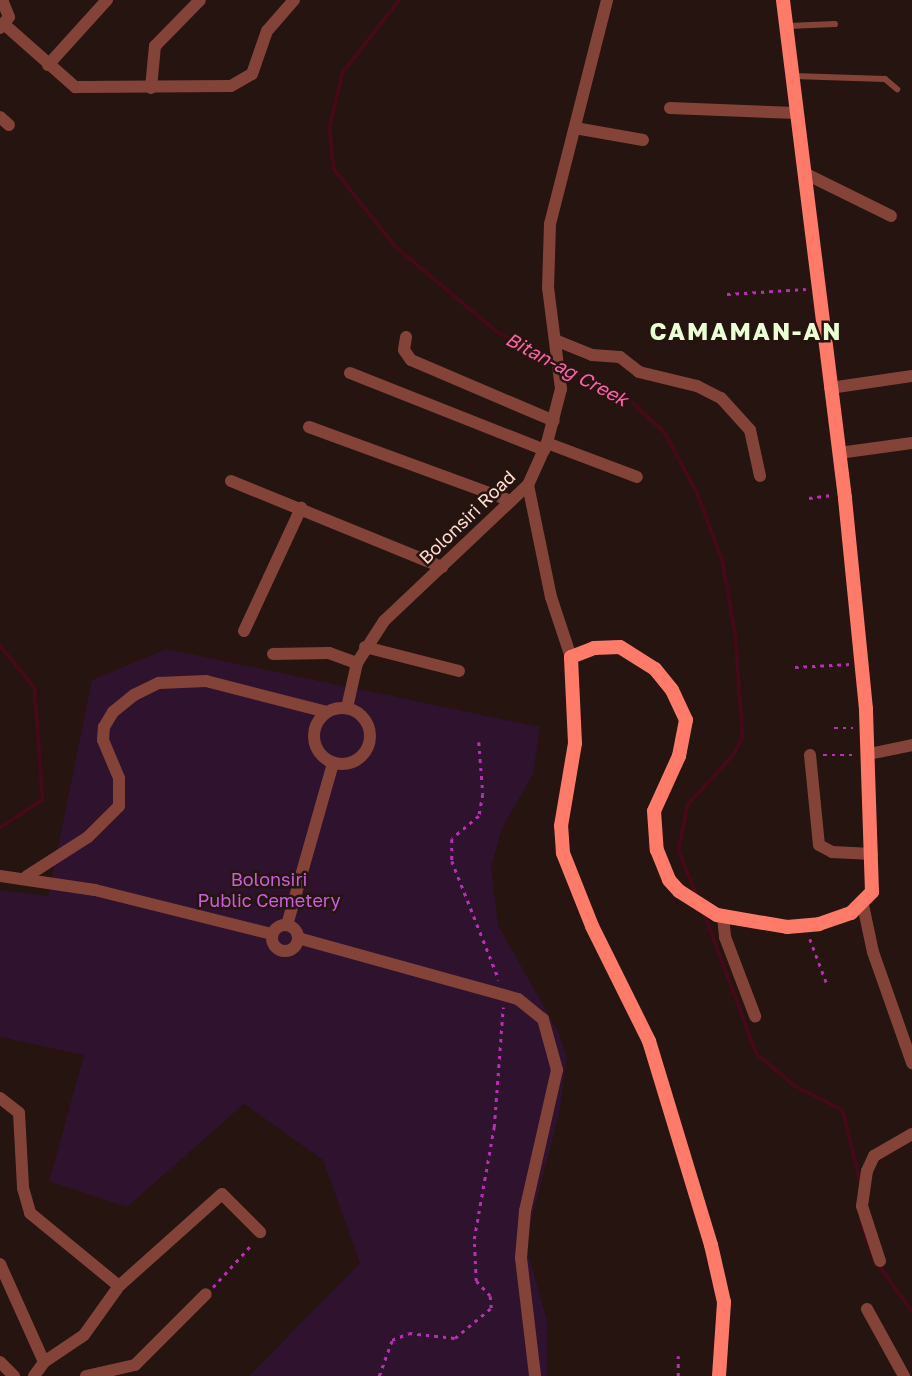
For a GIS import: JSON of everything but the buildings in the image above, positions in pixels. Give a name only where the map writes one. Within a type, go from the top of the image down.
[{"type":"main road","points":[[719,1376],[724,1302],[664,1083],[649,1041],[592,926],[564,853],[562,814],[572,781],[575,743],[571,657],[594,648],[620,647],[654,669],[681,705],[686,720],[684,737],[657,798],[654,828],[669,880],[710,912],[765,925],[807,925],[863,905],[872,892],[869,754],[845,493],[782,0]]},
{"type":"street","points":[[4,0],[9,11],[2,27],[75,88],[150,88],[238,85],[252,74],[267,31],[294,0]]},
{"type":"street","points":[[48,65],[107,0]]},
{"type":"street","points":[[150,88],[155,46],[200,0]]},
{"type":"street","name":"Bolonsiri Road","points":[[346,708],[357,663],[365,647],[397,606],[528,485],[545,446],[554,421],[561,373],[548,288],[550,224],[607,0]]},
{"type":"street","points":[[670,108],[796,113]]},
{"type":"street","points":[[575,128],[642,140]]},
{"type":"street","points":[[804,173],[891,216]]},
{"type":"street","points":[[406,337],[404,350],[411,360],[554,421]]},
{"type":"street","points":[[555,345],[592,355],[620,357],[639,372],[697,386],[721,398],[745,420],[760,477]]},
{"type":"street","points":[[350,373],[545,446],[637,477]]},
{"type":"street","points":[[830,388],[912,376]]},
{"type":"street","points":[[309,427],[511,501]]},
{"type":"street","points":[[839,453],[912,443]]},
{"type":"street","points":[[231,481],[442,567]]},
{"type":"street","points":[[528,485],[551,597],[571,657]]},
{"type":"street","points":[[244,631],[302,508]]},
{"type":"street","points":[[365,647],[459,671]]},
{"type":"street","points":[[273,654],[329,653],[357,663]]},
{"type":"street","points":[[27,876],[88,837],[119,807],[119,778],[103,740],[104,727],[113,712],[134,695],[159,683],[206,681],[327,712],[346,708],[364,718],[370,741],[357,760],[333,763],[320,754],[314,739],[317,724],[327,712]]},
{"type":"street","points":[[869,754],[912,744]]},
{"type":"street","points":[[810,755],[819,845],[832,852],[872,854]]},
{"type":"street","points":[[0,876],[27,876],[272,934],[287,925],[333,763]]},
{"type":"street","points":[[863,905],[873,952],[912,1063]]},
{"type":"street","points":[[710,912],[725,937],[755,1016]]},
{"type":"street","points":[[287,925],[298,938],[503,994],[537,1012],[549,1035],[557,1070],[525,1211],[521,1258],[535,1376]]},
{"type":"street","points":[[272,934],[272,943],[283,952],[295,947],[298,938]]},
{"type":"street","points":[[0,1098],[19,1114],[23,1188],[30,1213],[119,1286]]},
{"type":"street","points":[[880,1261],[862,1206],[867,1171],[874,1156],[912,1134]]},
{"type":"street","points":[[34,1376],[44,1362],[84,1335],[119,1286],[222,1194],[260,1232]]},
{"type":"street","points":[[0,1264],[44,1362]]},
{"type":"street","points":[[86,1376],[135,1365],[206,1294]]},
{"type":"street","points":[[867,1309],[904,1376]]},
{"type":"street","points":[[0,1362],[14,1376]]},
{"type":"lane","points":[[786,26],[835,24]]},
{"type":"lane","points":[[793,76],[885,79],[897,89]]},
{"type":"path","points":[[727,294],[819,288]]},
{"type":"path","points":[[809,498],[845,493]]},
{"type":"path","points":[[795,667],[861,663]]},
{"type":"path","points":[[834,729],[867,727]]},
{"type":"path","points":[[379,1376],[392,1340],[409,1332],[455,1338],[491,1308],[490,1296],[476,1281],[474,1239],[494,1127],[503,1052],[503,994],[452,861],[452,839],[479,816],[479,742]]},
{"type":"path","points":[[810,755],[869,754]]},
{"type":"path","points":[[807,925],[817,965],[827,984]]},
{"type":"path","points":[[206,1294],[240,1262],[260,1232]]},
{"type":"path","points":[[678,1356],[678,1376]]},
{"type":"green space","name":"Bolonsiri Public Cemetery","points":[[166,649],[540,727],[533,774],[502,828],[491,867],[498,925],[559,1033],[567,1058],[559,1115],[525,1244],[547,1320],[547,1376],[249,1376],[360,1263],[323,1160],[244,1104],[127,1207],[49,1181],[84,1055],[0,1037],[0,890],[48,896],[92,680]]},
{"type":"waterway","name":"Bitan-ag Creek","points":[[400,0],[343,73],[330,127],[334,169],[396,247],[499,333],[554,361]]},
{"type":"waterway","name":"Bitan-ag Creek","points":[[561,364],[628,398],[665,433],[697,492],[723,562],[736,637],[743,738],[734,755],[688,805],[679,851],[698,897]]},
{"type":"waterway","points":[[0,645],[35,688],[43,800],[0,828]]},
{"type":"waterway","name":"Bitan-ag Creek","points":[[705,915],[757,1054],[794,1085],[843,1110],[860,1180]]},
{"type":"waterway","name":"Bitan-ag Creek","points":[[861,1220],[873,1258]]},
{"type":"waterway","name":"Bitan-ag Creek","points":[[878,1264],[912,1311]]},
{"type":"district","name":"CAMAMAN-AN","points":[[746,331]]}]
